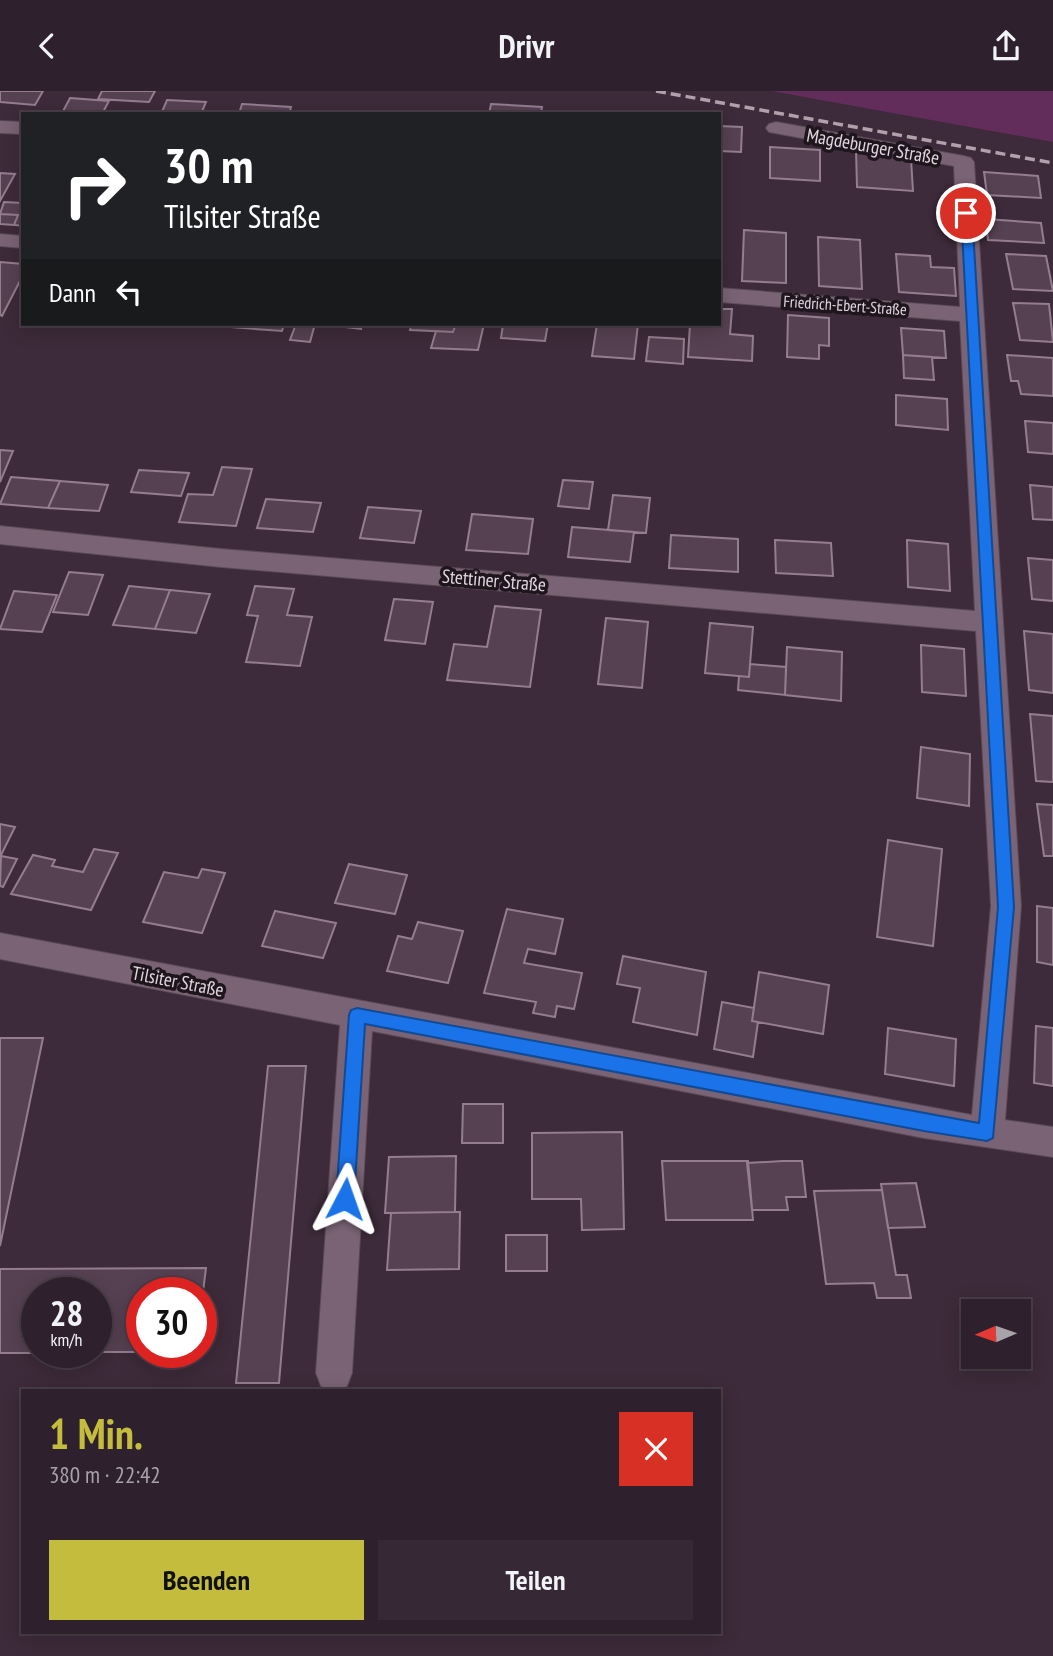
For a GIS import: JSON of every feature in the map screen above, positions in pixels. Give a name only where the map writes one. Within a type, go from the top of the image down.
[{"type":"street","points":[[0,127],[21,128]]},
{"type":"street","name":"Magdeburger Straße","points":[[776,128],[964,162],[1006,907],[987,1132]]},
{"type":"street","points":[[0,240],[21,242]]},
{"type":"street","name":"Friedrich-Ebert-Straße","points":[[721,295],[971,315]]},
{"type":"street","name":"Stettiner Straße","points":[[0,535],[221,558],[989,622]]},
{"type":"street","name":"Tilsiter Straße","points":[[0,946],[910,1121],[1053,1142]]},
{"type":"street","points":[[334,1373],[357,1015]]},
{"type":"shaded area","points":[[771,91],[1053,91],[1053,142]]},
{"type":"building","points":[[0,91],[43,91],[35,105],[0,102]]},
{"type":"building","points":[[102,91],[155,91],[149,102],[98,99]]},
{"type":"building","points":[[70,98],[109,101],[103,112],[63,112]]},
{"type":"building","points":[[167,100],[206,102],[202,112],[162,112]]},
{"type":"building","points":[[242,104],[291,107],[290,112],[240,112]]},
{"type":"building","points":[[491,104],[542,107],[541,112],[489,112]]},
{"type":"building","points":[[721,126],[742,127],[741,152],[721,151]]},
{"type":"building","points":[[770,147],[820,150],[820,181],[770,178]]},
{"type":"building","points":[[856,150],[911,159],[913,191],[857,187]]},
{"type":"building","points":[[984,172],[1038,176],[1041,198],[987,195]]},
{"type":"building","points":[[0,173],[15,174],[0,201]]},
{"type":"building","points":[[4,202],[21,203],[21,226],[14,225],[18,215],[0,214]]},
{"type":"building","points":[[0,214],[18,215],[14,225],[0,224]]},
{"type":"building","points":[[986,219],[1041,223],[1044,243],[988,240]]},
{"type":"building","points":[[744,230],[786,233],[786,283],[742,281]]},
{"type":"building","points":[[818,237],[860,240],[862,289],[819,286]]},
{"type":"building","points":[[896,254],[930,256],[931,267],[954,268],[956,296],[899,292]]},
{"type":"building","points":[[1006,254],[1046,256],[1053,291],[1013,289]]},
{"type":"building","points":[[0,262],[21,264],[21,279],[2,316]]},
{"type":"building","points":[[1013,303],[1049,304],[1053,342],[1020,340]]},
{"type":"building","points":[[721,309],[732,309],[730,334],[753,336],[752,361],[688,357],[690,326],[721,326]]},
{"type":"building","points":[[788,315],[829,318],[829,346],[819,345],[819,359],[787,357]]},
{"type":"building","points":[[230,326],[283,326],[282,331]]},
{"type":"building","points":[[295,326],[314,326],[310,342],[290,340]]},
{"type":"building","points":[[336,326],[362,326],[361,329]]},
{"type":"building","points":[[411,326],[455,326],[453,332],[410,330]]},
{"type":"building","points":[[455,326],[484,326],[478,350],[431,348],[436,331],[453,332]]},
{"type":"building","points":[[503,326],[548,326],[545,341],[501,338]]},
{"type":"building","points":[[597,326],[638,326],[634,359],[592,356]]},
{"type":"building","points":[[901,328],[944,331],[946,358],[903,355]]},
{"type":"building","points":[[649,337],[684,339],[683,364],[646,361]]},
{"type":"building","points":[[903,355],[932,357],[934,380],[904,378]]},
{"type":"building","points":[[1007,355],[1053,358],[1053,396],[1021,394],[1018,381],[1011,381]]},
{"type":"building","points":[[896,395],[947,399],[948,430],[896,425]]},
{"type":"building","points":[[1025,421],[1053,423],[1053,454],[1028,452]]},
{"type":"building","points":[[0,450],[13,451],[0,482]]},
{"type":"building","points":[[222,467],[252,469],[236,526],[179,522],[188,494],[213,495]]},
{"type":"building","points":[[139,470],[189,473],[181,496],[131,492]]},
{"type":"building","points":[[11,477],[60,481],[48,508],[0,504]]},
{"type":"building","points":[[563,480],[593,482],[589,509],[558,506]]},
{"type":"building","points":[[60,481],[108,485],[99,511],[48,508]]},
{"type":"building","points":[[1030,485],[1053,487],[1053,520],[1033,519]]},
{"type":"building","points":[[613,495],[650,498],[646,533],[608,530]]},
{"type":"building","points":[[266,499],[321,503],[313,532],[257,528]]},
{"type":"building","points":[[368,507],[421,511],[414,543],[360,538]]},
{"type":"building","points":[[472,514],[533,519],[528,554],[466,550]]},
{"type":"building","points":[[572,527],[634,532],[630,562],[568,557]]},
{"type":"building","points":[[671,535],[738,539],[738,572],[669,568]]},
{"type":"building","points":[[775,540],[831,543],[833,576],[776,573]]},
{"type":"building","points":[[907,540],[948,544],[950,591],[908,587]]},
{"type":"building","points":[[1028,558],[1053,560],[1053,601],[1032,599]]},
{"type":"building","points":[[69,572],[103,575],[88,615],[53,612]]},
{"type":"building","points":[[129,586],[170,590],[155,629],[113,625]]},
{"type":"building","points":[[255,586],[294,589],[287,615],[312,617],[300,666],[246,662],[258,616],[247,615]]},
{"type":"building","points":[[170,590],[210,594],[196,633],[155,629]]},
{"type":"building","points":[[14,591],[57,595],[42,632],[0,629]]},
{"type":"building","points":[[394,599],[433,602],[425,644],[385,640]]},
{"type":"building","points":[[495,606],[541,610],[530,687],[447,680],[454,644],[487,647]]},
{"type":"building","points":[[606,618],[648,622],[642,688],[598,684]]},
{"type":"building","points":[[710,623],[753,627],[749,677],[705,673]]},
{"type":"building","points":[[1024,631],[1053,634],[1053,693],[1029,690]]},
{"type":"building","points":[[921,645],[964,649],[966,696],[922,692]]},
{"type":"building","points":[[787,647],[842,652],[841,701],[785,695]]},
{"type":"building","points":[[750,664],[786,667],[785,695],[738,690],[739,676],[749,677]]},
{"type":"building","points":[[1030,714],[1053,716],[1053,782],[1036,781]]},
{"type":"building","points":[[921,747],[970,754],[969,806],[917,798]]},
{"type":"building","points":[[1037,804],[1053,805],[1053,856],[1044,856]]},
{"type":"building","points":[[0,824],[15,827],[0,857]]},
{"type":"building","points":[[888,840],[942,849],[933,946],[877,937]]},
{"type":"building","points":[[94,849],[118,853],[91,910],[11,894],[33,855],[55,860],[52,866],[83,872]]},
{"type":"building","points":[[1,856],[17,859],[3,887],[0,886]]},
{"type":"building","points":[[349,864],[407,875],[395,914],[335,903]]},
{"type":"building","points":[[202,869],[225,873],[202,933],[143,922],[164,872],[198,878]]},
{"type":"building","points":[[1037,906],[1053,908],[1053,965],[1037,962]]},
{"type":"building","points":[[507,909],[563,919],[555,954],[528,949],[524,963],[582,973],[574,1009],[557,1006],[555,1017],[533,1013],[536,1002],[484,993]]},
{"type":"building","points":[[275,911],[336,923],[323,958],[262,946]]},
{"type":"building","points":[[418,922],[463,931],[448,983],[387,971],[398,936],[412,939]]},
{"type":"building","points":[[623,956],[706,972],[697,1035],[633,1022],[640,988],[617,984]]},
{"type":"building","points":[[759,972],[829,985],[823,1034],[752,1021]]},
{"type":"building","points":[[722,1002],[754,1008],[752,1021],[758,1022],[753,1057],[714,1049]]},
{"type":"building","points":[[1036,1026],[1053,1028],[1053,1086],[1034,1083]]},
{"type":"building","points":[[888,1028],[956,1039],[954,1086],[885,1074]]},
{"type":"building","points":[[0,1038],[43,1038],[0,1246]]},
{"type":"building","points":[[268,1066],[306,1066],[279,1383],[236,1383]]},
{"type":"building","points":[[463,1104],[503,1104],[503,1143],[462,1143]]},
{"type":"building","points":[[622,1132],[624,1229],[582,1230],[581,1199],[532,1199],[532,1133]]},
{"type":"building","points":[[456,1156],[455,1212],[385,1213],[389,1157]]},
{"type":"building","points":[[662,1161],[748,1161],[753,1220],[666,1220]]},
{"type":"building","points":[[802,1161],[806,1197],[786,1197],[788,1210],[752,1210],[747,1163]]},
{"type":"building","points":[[916,1183],[925,1227],[888,1228],[881,1184]]},
{"type":"building","points":[[882,1190],[896,1275],[907,1275],[911,1298],[877,1298],[874,1283],[826,1284],[814,1191]]},
{"type":"building","points":[[460,1212],[459,1269],[387,1270],[391,1213]]},
{"type":"building","points":[[506,1235],[547,1235],[547,1271],[506,1271]]},
{"type":"building","points":[[206,1268],[205,1277],[126,1277],[126,1352],[112,1352],[112,1277],[21,1277],[21,1353],[0,1353],[0,1269]]},
{"type":"railway","points":[[656,91],[1053,163]]},
{"type":"route","points":[[345,1199],[357,1015],[924,1123],[987,1132],[1006,907],[966,213]]}]
